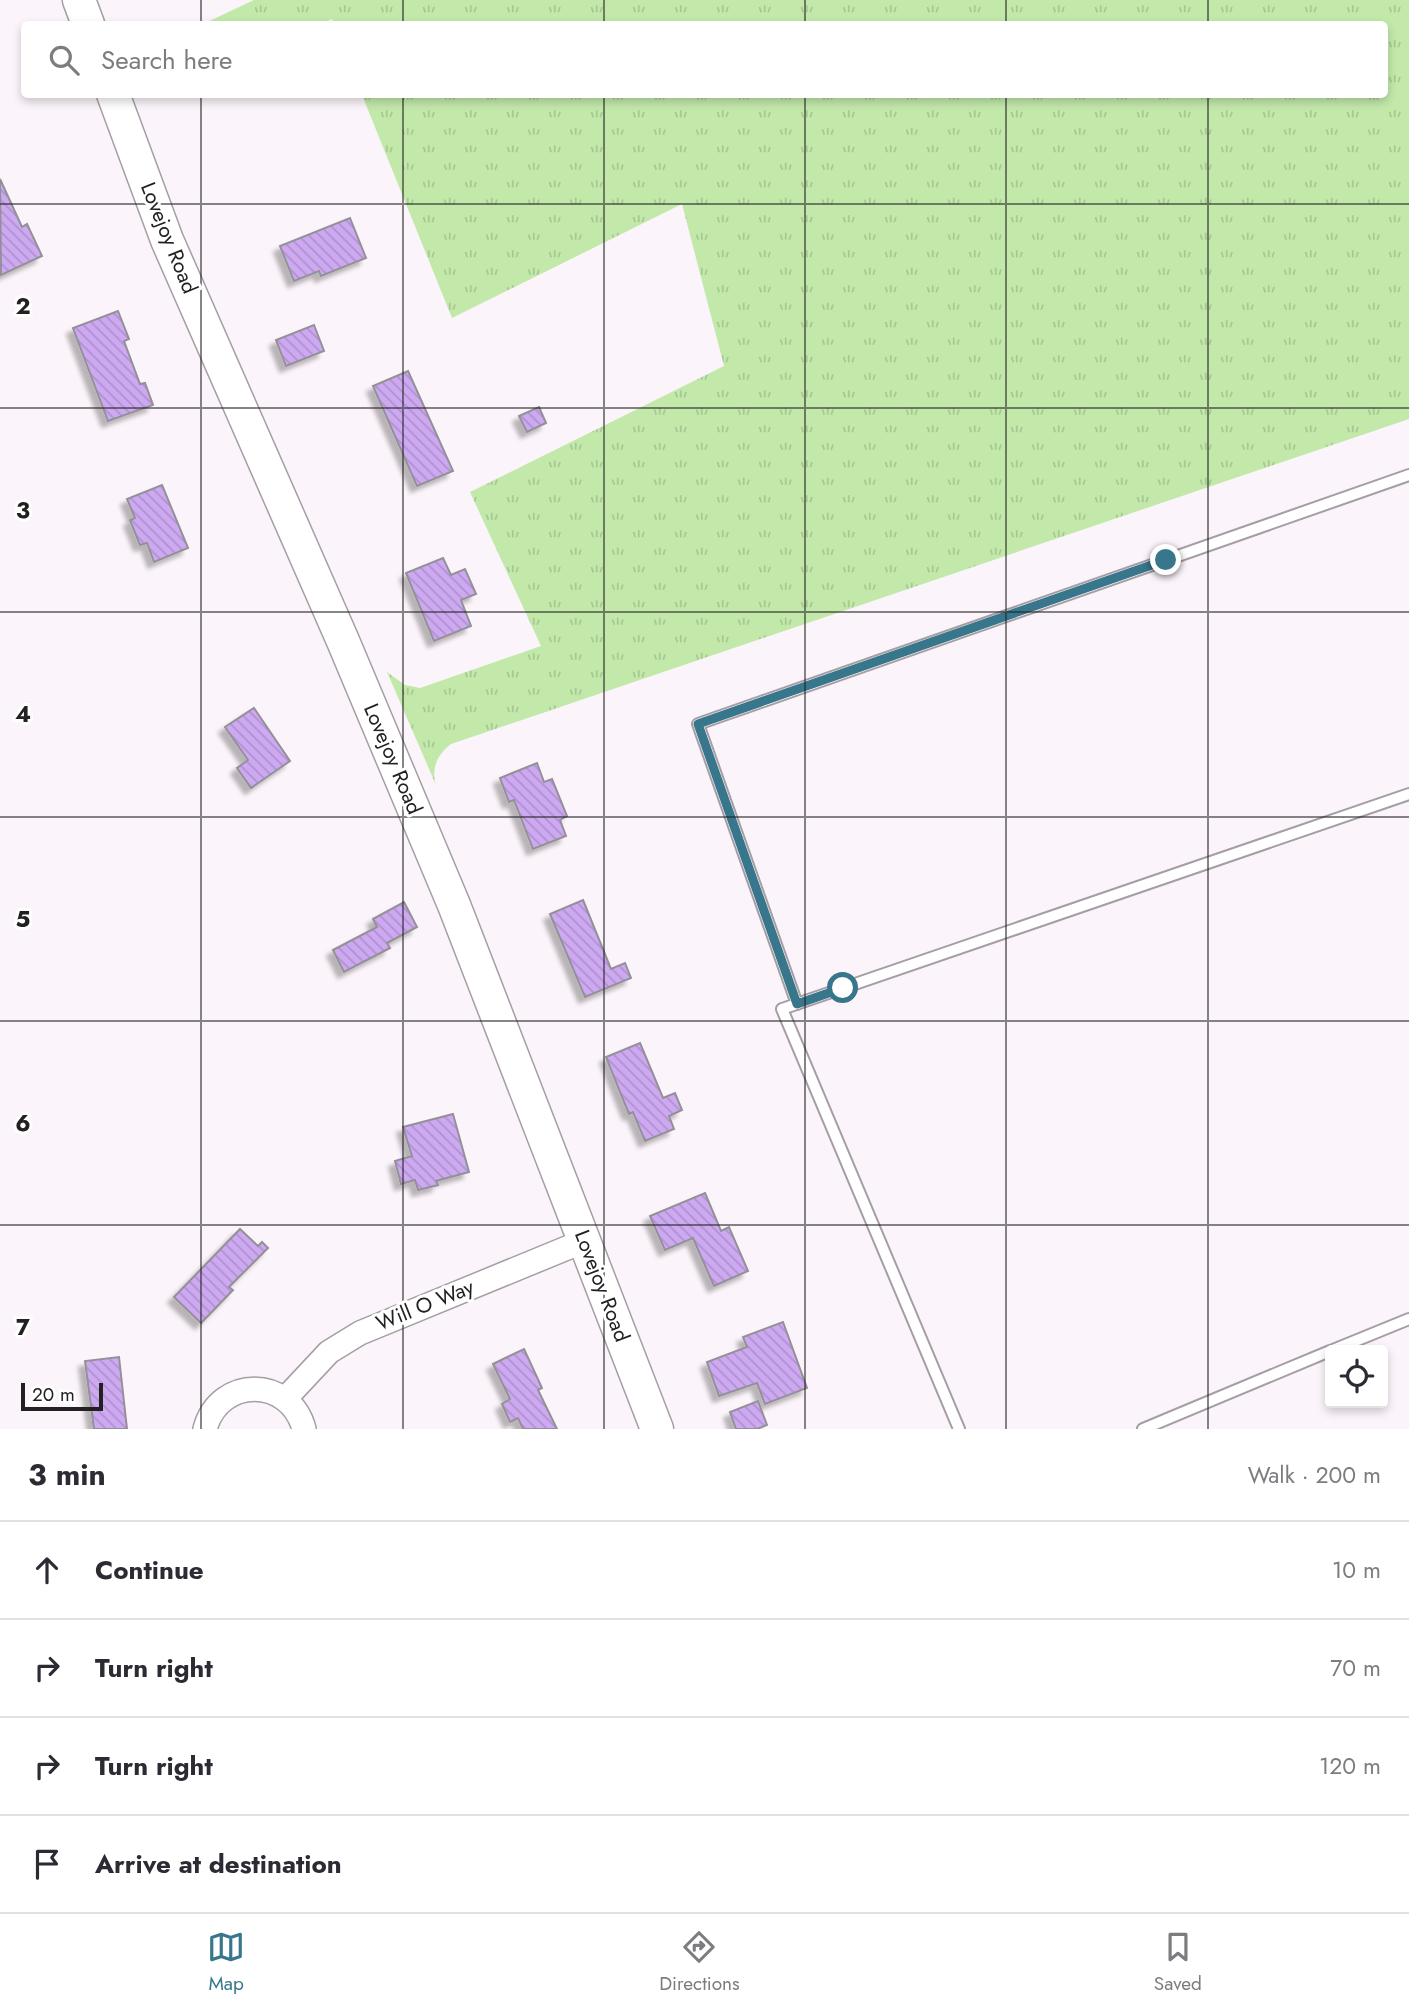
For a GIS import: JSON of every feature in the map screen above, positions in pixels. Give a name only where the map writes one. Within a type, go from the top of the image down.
[{"type":"main road","points":[[79,0],[87,21]]},
{"type":"main road","name":"Lovejoy Road","points":[[114,98],[167,240],[344,641],[454,905],[657,1429]]},
{"type":"street","name":"Will O Way","points":[[285,1399],[322,1358],[360,1333],[584,1241]]},
{"type":"street","points":[[205,1429],[216,1407],[243,1390],[265,1390],[285,1399],[299,1415],[304,1429]]},
{"type":"lane","points":[[797,1004],[698,724],[1409,475]]},
{"type":"lane","points":[[959,1429],[782,1009],[1409,794]]},
{"type":"lane","points":[[1346,1345],[1409,1319]]},
{"type":"lane","points":[[1143,1429],[1325,1354]]},
{"type":"green space","points":[[254,0],[1409,0],[1409,419],[451,744],[436,762],[436,785],[387,672],[405,685],[420,688],[541,646],[470,492],[724,366],[682,204],[452,318],[363,98],[1388,98],[1388,21],[209,21]]},
{"type":"building","points":[[0,179],[22,227],[27,224],[42,256],[1,275]]},
{"type":"building","points":[[350,218],[366,258],[321,276],[319,271],[294,281],[280,246]]},
{"type":"building","points":[[118,311],[129,339],[124,341],[140,384],[145,383],[153,405],[108,421],[73,328]]},
{"type":"building","points":[[314,325],[324,351],[286,366],[276,340]]},
{"type":"building","points":[[408,371],[453,471],[417,486],[373,386]]},
{"type":"building","points":[[539,407],[546,423],[527,432],[519,416]]},
{"type":"building","points":[[162,485],[188,548],[154,562],[147,543],[140,545],[130,520],[135,518],[127,499]]},
{"type":"building","points":[[443,558],[451,575],[465,569],[476,594],[461,600],[471,626],[434,641],[406,573]]},
{"type":"building","points":[[254,708],[290,761],[251,788],[237,768],[248,760],[225,727]]},
{"type":"building","points":[[537,763],[544,782],[552,779],[567,816],[560,820],[566,836],[533,849],[514,800],[509,802],[500,778]]},
{"type":"building","points":[[583,900],[611,969],[625,963],[631,978],[585,997],[550,914]]},
{"type":"building","points":[[404,902],[417,927],[387,943],[390,948],[344,972],[333,950],[377,927],[373,919]]},
{"type":"building","points":[[640,1043],[663,1098],[675,1093],[682,1110],[669,1116],[674,1129],[645,1141],[633,1112],[629,1114],[606,1057]]},
{"type":"building","points":[[453,1114],[469,1172],[436,1181],[438,1185],[418,1190],[415,1180],[401,1184],[395,1161],[412,1156],[403,1127]]},
{"type":"building","points":[[705,1193],[721,1231],[729,1227],[748,1271],[714,1286],[693,1238],[665,1250],[650,1216]]},
{"type":"building","points":[[240,1229],[258,1246],[262,1242],[268,1248],[229,1287],[233,1290],[201,1323],[174,1297]]},
{"type":"building","points":[[783,1322],[807,1388],[765,1404],[757,1383],[719,1396],[707,1362],[747,1347],[743,1337]]},
{"type":"building","points":[[524,1349],[542,1388],[538,1390],[557,1429],[523,1429],[518,1418],[510,1422],[502,1404],[510,1399],[493,1364]]},
{"type":"building","points":[[119,1357],[127,1429],[94,1429],[85,1361]]},
{"type":"building","points":[[758,1401],[767,1425],[757,1429],[736,1429],[730,1412]]},
{"type":"route","points":[[843,988],[797,1004],[698,724],[1166,560]]}]
